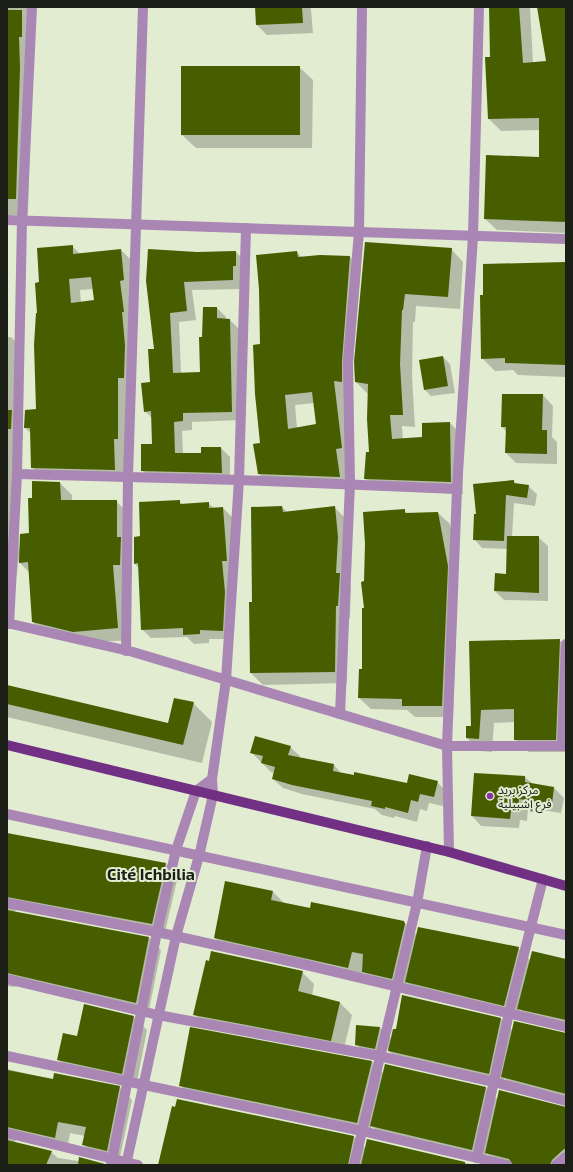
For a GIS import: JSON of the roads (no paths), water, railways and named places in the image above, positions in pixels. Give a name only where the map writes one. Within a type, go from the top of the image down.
[{"type":"main road","points":[[7,745],[427,846],[566,885]]},
{"type":"street","points":[[32,7],[22,220],[17,474],[8,623],[126,651],[447,746],[564,746],[566,644]]},
{"type":"street","points":[[126,651],[128,476],[143,7]]},
{"type":"street","points":[[340,714],[350,484],[348,362],[360,232],[362,7]]},
{"type":"street","points":[[449,852],[447,746],[457,489],[473,236],[478,7]]},
{"type":"street","points":[[7,220],[566,239]]},
{"type":"street","points":[[126,1164],[176,936],[199,856],[213,795],[212,778],[226,680],[239,480],[246,228]]},
{"type":"street","points":[[17,474],[128,476],[457,489]]},
{"type":"street","points":[[112,1162],[157,932],[176,850],[196,791],[212,778]]},
{"type":"street","points":[[7,814],[566,935]]},
{"type":"street","points":[[354,1165],[417,903],[427,846]]},
{"type":"street","points":[[477,1158],[509,1013],[532,928],[543,879]]},
{"type":"street","points":[[7,903],[176,936],[396,986],[566,1027]]},
{"type":"street","points":[[7,979],[158,1015],[379,1056],[494,1082],[566,1101]]},
{"type":"street","points":[[7,1056],[127,1083],[362,1131],[507,1165]]},
{"type":"street","points":[[7,1133],[112,1162],[138,1165]]},
{"type":"street","points":[[556,1165],[566,1157]]},
{"type":"place","name":"مركز بريد فرع إشبيلية","points":[[490,796]]},
{"type":"district","name":"Cité Ichbilia","points":[[151,873]]}]
